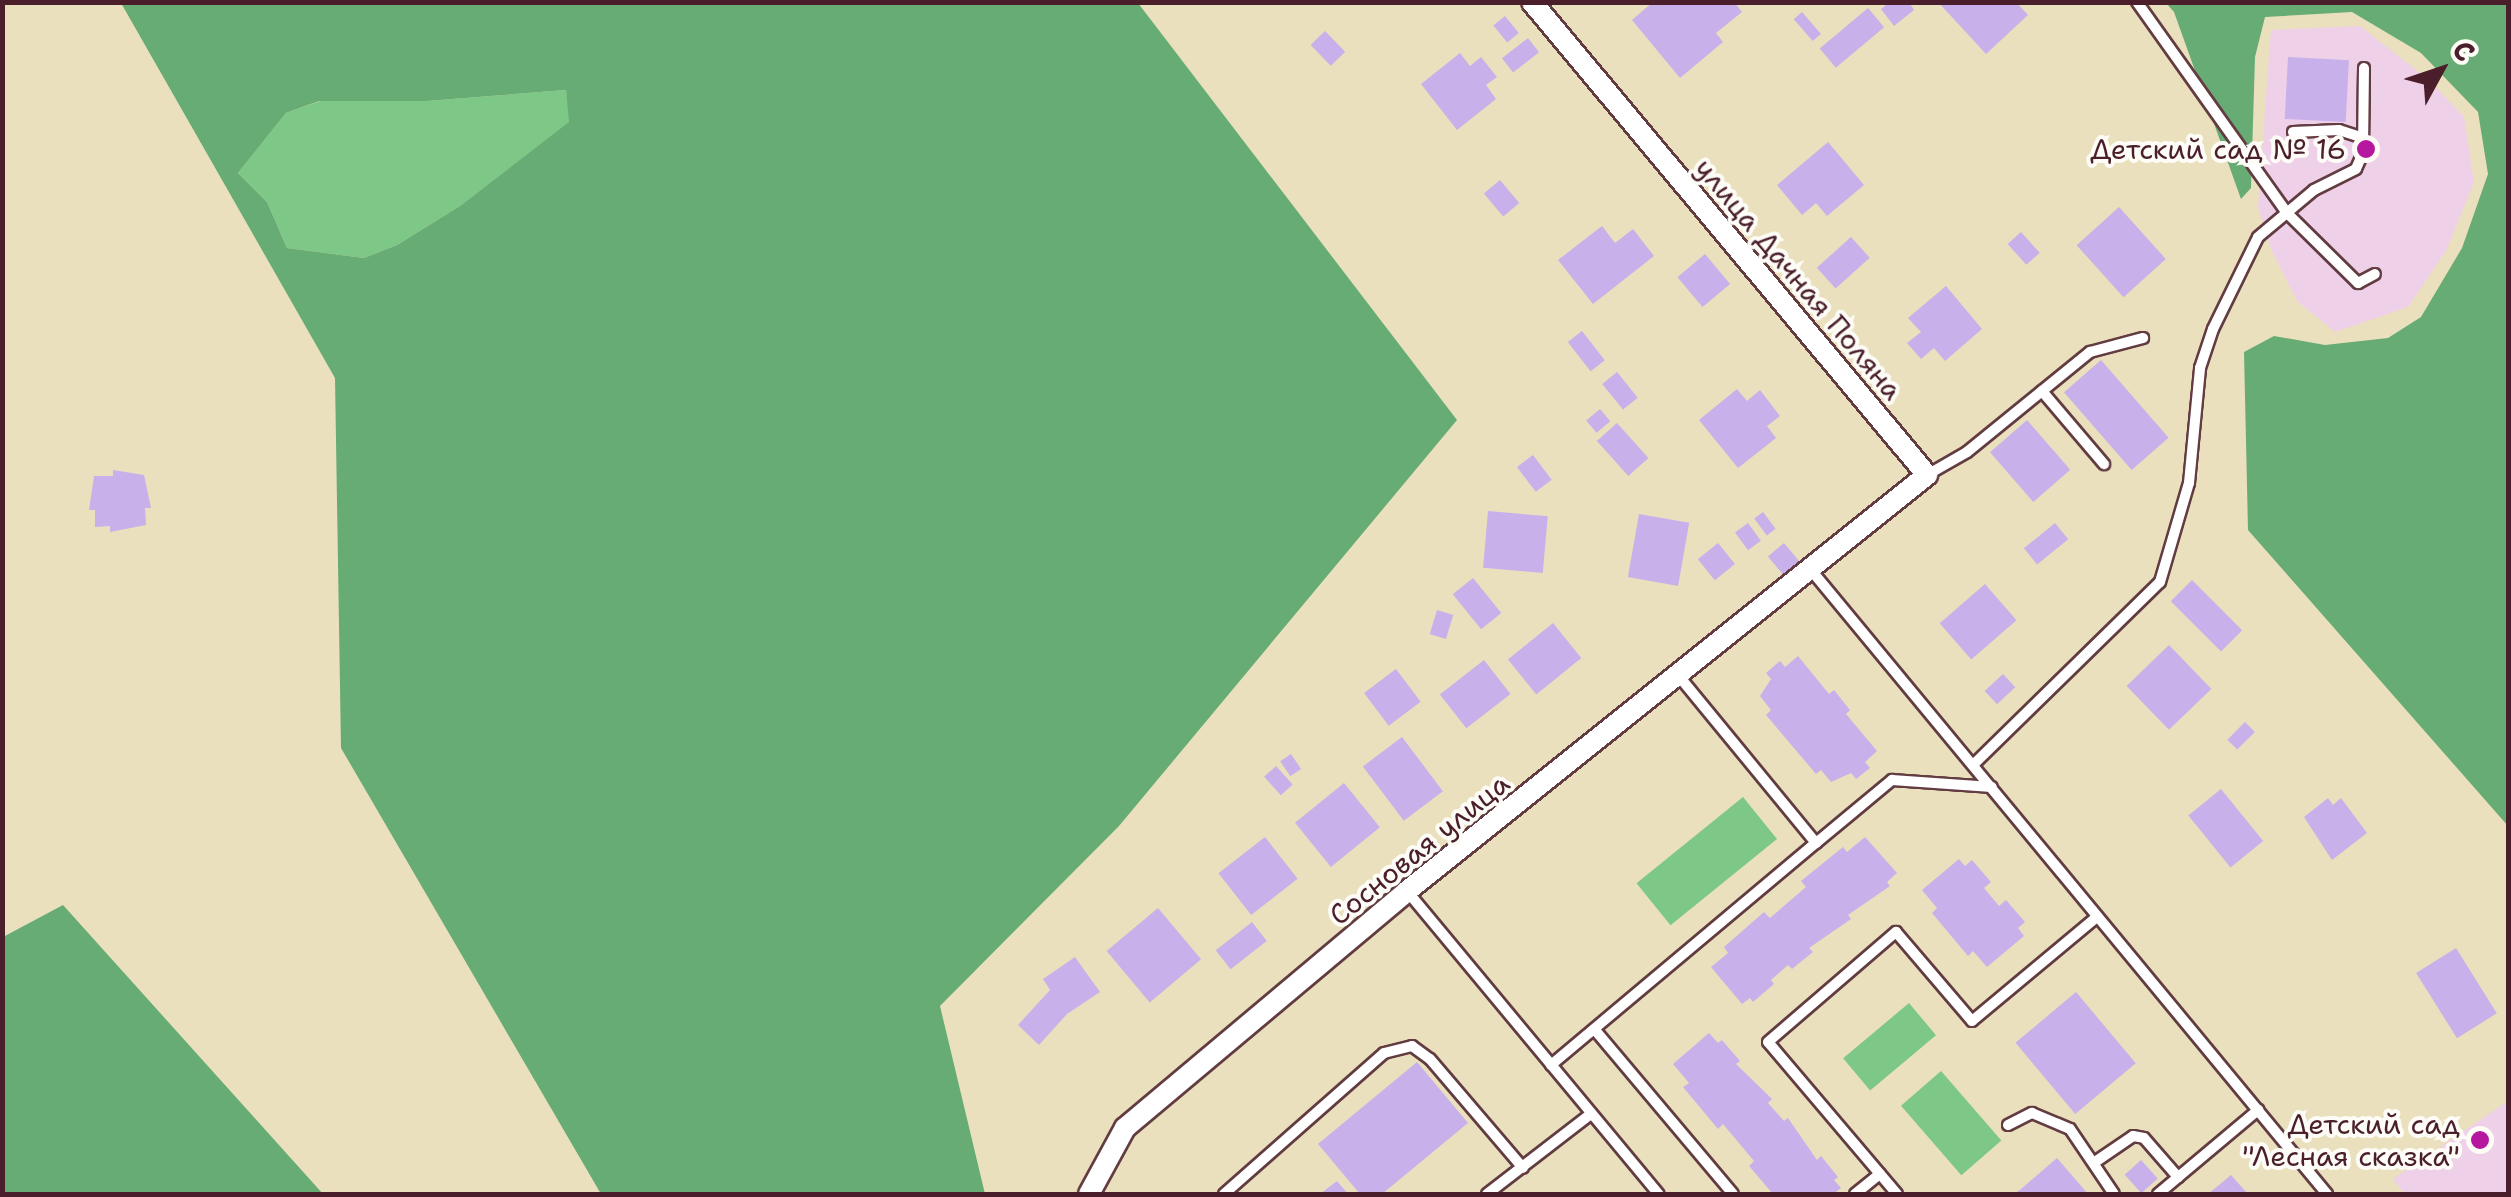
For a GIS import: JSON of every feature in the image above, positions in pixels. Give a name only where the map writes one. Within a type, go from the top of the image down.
[{"type":"street","name":"улица Дачная Поляна","points":[[1532,2],[1926,475]]},
{"type":"street","points":[[1811,570],[1926,475]]},
{"type":"street","name":"Сосновая улица","points":[[1089,1194],[1125,1128],[1408,891],[1811,570]]},
{"type":"lane","points":[[2137,2],[2287,213],[2358,283],[2374,274]]},
{"type":"lane","points":[[1974,764],[2160,582],[2189,483],[2200,368],[2213,329],[2258,238],[2314,190],[2356,169],[2363,138],[2364,68]]},
{"type":"lane","points":[[2294,132],[2339,130],[2363,138]]},
{"type":"lane","points":[[1926,475],[1966,452],[2090,352],[2143,338]]},
{"type":"lane","points":[[2042,391],[2104,464]]},
{"type":"lane","points":[[1811,570],[2326,1194]]},
{"type":"lane","points":[[1679,676],[1816,843]]},
{"type":"lane","points":[[1551,1065],[1892,780],[1993,787]]},
{"type":"lane","points":[[1408,891],[1658,1194]]},
{"type":"lane","points":[[1897,1194],[1768,1042],[1896,932],[1972,1021],[2097,917]]},
{"type":"lane","points":[[1595,1030],[1733,1194]]},
{"type":"lane","points":[[1224,1194],[1384,1054],[1412,1046],[1430,1059],[1522,1168]]},
{"type":"lane","points":[[2158,1194],[2258,1110]]},
{"type":"lane","points":[[2008,1125],[2032,1113],[2070,1130],[2114,1194]]},
{"type":"lane","points":[[1487,1194],[1591,1114]]},
{"type":"lane","points":[[2095,1162],[2133,1136],[2144,1138],[2178,1178]]},
{"type":"lane","points":[[1855,1194],[1880,1174]]},
{"type":"shaded area","name":"Детский сад № 16","points":[[2360,26],[2430,81],[2464,117],[2474,182],[2446,251],[2408,307],[2335,332],[2297,301],[2271,249],[2258,207],[2271,30]]},
{"type":"shaded area","name":"Детский сад \"Лесная сказка\"","points":[[2508,1101],[2508,1194],[2405,1194],[2393,1179]]},
{"type":"green space","points":[[121,3],[1138,3],[1457,420],[1119,826],[940,1006],[985,1194],[601,1194],[341,748],[335,378]],"holes":[[[566,90],[569,122],[460,206],[397,245],[364,258],[287,248],[267,202],[238,173],[286,113],[319,101],[427,101]]]},
{"type":"green space","points":[[2166,3],[2508,3],[2508,826],[2248,530],[2244,352],[2274,336],[2325,345],[2388,338],[2421,317],[2462,248],[2488,174],[2478,112],[2421,53],[2352,12],[2265,17],[2255,57],[2251,188],[2241,199],[2174,12]]},
{"type":"green space","points":[[566,90],[570,122],[460,206],[397,245],[364,258],[287,248],[267,202],[238,173],[286,113],[320,101],[427,101]]},
{"type":"green space","points":[[1743,797],[1777,839],[1671,925],[1637,883]]},
{"type":"green space","points":[[63,905],[323,1194],[3,1194],[3,937]]},
{"type":"green space","points":[[1909,1003],[1936,1035],[1870,1090],[1843,1058]]},
{"type":"green space","points":[[1941,1071],[2001,1140],[1961,1175],[1901,1106]]},
{"type":"building","points":[[1653,2],[1734,2],[1742,12],[1716,33],[1723,42],[1680,78],[1632,20]]},
{"type":"building","points":[[1890,2],[1909,2],[1914,10],[1894,26],[1881,9]]},
{"type":"building","points":[[1938,2],[2016,2],[2028,15],[1986,54]]},
{"type":"building","points":[[1868,8],[1884,27],[1836,68],[1820,48]]},
{"type":"building","points":[[1802,12],[1821,34],[1813,41],[1794,19]]},
{"type":"building","points":[[1505,16],[1519,33],[1507,43],[1493,25]]},
{"type":"building","points":[[1325,31],[1345,52],[1331,66],[1311,45]]},
{"type":"building","points":[[1528,38],[1539,52],[1513,73],[1502,58]]},
{"type":"building","points":[[1460,53],[1470,66],[1481,57],[1497,77],[1486,85],[1496,99],[1457,130],[1421,84]]},
{"type":"building","points":[[2288,57],[2349,60],[2346,122],[2285,119]]},
{"type":"building","points":[[1828,142],[1864,185],[1827,216],[1816,203],[1802,215],[1777,185]]},
{"type":"building","points":[[1500,180],[1519,203],[1503,216],[1484,193]]},
{"type":"building","points":[[2119,207],[2166,259],[2123,297],[2077,245]]},
{"type":"building","points":[[1602,226],[1615,243],[1633,229],[1654,256],[1593,304],[1558,260]]},
{"type":"building","points":[[2021,232],[2040,253],[2026,265],[2008,244]]},
{"type":"building","points":[[1851,237],[1870,258],[1836,289],[1817,268]]},
{"type":"building","points":[[1705,254],[1730,284],[1702,307],[1677,277]]},
{"type":"building","points":[[1946,286],[1982,329],[1945,361],[1934,348],[1921,359],[1907,343],[1921,332],[1908,318]]},
{"type":"building","points":[[1582,331],[1605,360],[1591,371],[1568,342]]},
{"type":"building","points":[[2101,360],[2169,438],[2132,470],[2064,392]]},
{"type":"building","points":[[1617,372],[1638,398],[1623,410],[1602,384]]},
{"type":"building","points":[[1737,389],[1747,401],[1760,390],[1780,416],[1767,426],[1776,438],[1738,468],[1699,420]]},
{"type":"building","points":[[1600,409],[1610,421],[1596,433],[1586,421]]},
{"type":"building","points":[[2027,420],[2070,470],[2033,502],[1990,452]]},
{"type":"building","points":[[1617,423],[1648,458],[1628,476],[1597,441]]},
{"type":"building","points":[[1533,455],[1552,480],[1536,492],[1517,467]]},
{"type":"building","points":[[113,470],[144,475],[151,508],[145,508],[146,525],[110,532],[110,526],[95,527],[95,510],[89,510],[94,476],[113,476]]},
{"type":"building","points":[[1488,511],[1548,516],[1543,573],[1483,568]]},
{"type":"building","points":[[1763,512],[1776,529],[1767,535],[1754,519]]},
{"type":"building","points":[[1639,514],[1689,523],[1678,586],[1628,577]]},
{"type":"building","points":[[1748,523],[1761,541],[1748,550],[1735,532]]},
{"type":"building","points":[[2055,523],[2068,539],[2037,564],[2024,548]]},
{"type":"building","points":[[1718,543],[1735,564],[1715,580],[1698,559]]},
{"type":"building","points":[[1784,543],[1801,563],[1785,576],[1768,556]]},
{"type":"building","points":[[1473,578],[1501,613],[1481,629],[1453,594]]},
{"type":"building","points":[[2192,580],[2242,630],[2221,651],[2171,601]]},
{"type":"building","points":[[1985,584],[2016,620],[1971,660],[1940,623]]},
{"type":"building","points":[[1437,610],[1453,615],[1446,639],[1430,634]]},
{"type":"building","points":[[1553,623],[1581,658],[1536,694],[1508,660]]},
{"type":"building","points":[[2169,645],[2211,689],[2169,730],[2127,686]]},
{"type":"building","points":[[1798,656],[1829,694],[1834,690],[1850,710],[1846,714],[1877,751],[1865,762],[1870,768],[1856,779],[1851,773],[1831,782],[1821,770],[1816,774],[1766,715],[1771,710],[1760,696],[1771,679],[1766,673],[1780,661],[1785,667]]},
{"type":"building","points":[[1484,660],[1510,694],[1466,728],[1440,694]]},
{"type":"building","points":[[1396,669],[1421,702],[1389,726],[1364,693]]},
{"type":"building","points":[[2003,674],[2015,687],[1997,704],[1985,691]]},
{"type":"building","points":[[2245,722],[2255,732],[2237,750],[2227,740]]},
{"type":"building","points":[[1402,737],[1443,791],[1404,821],[1363,766]]},
{"type":"building","points":[[1291,754],[1301,769],[1290,776],[1280,761]]},
{"type":"building","points":[[1276,766],[1293,785],[1281,795],[1264,777]]},
{"type":"building","points":[[1344,783],[1380,827],[1331,867],[1295,823]]},
{"type":"building","points":[[2221,789],[2263,841],[2231,868],[2188,815]]},
{"type":"building","points":[[2328,798],[2333,805],[2341,798],[2367,833],[2332,860],[2304,817]]},
{"type":"building","points":[[1265,837],[1298,879],[1251,915],[1219,873]]},
{"type":"building","points":[[1865,837],[1897,873],[1887,882],[1890,886],[1809,948],[1813,952],[1792,969],[1788,965],[1753,1002],[1750,998],[1742,1004],[1711,967],[1728,953],[1724,947],[1764,912],[1770,918],[1806,887],[1801,881],[1843,847],[1847,852]]},
{"type":"building","points":[[1959,859],[1965,866],[1972,860],[1991,882],[1984,888],[1999,906],[2006,900],[2025,922],[2018,928],[2024,936],[1987,967],[1973,951],[1968,956],[1932,913],[1937,908],[1922,890]]},
{"type":"building","points":[[1158,908],[1201,959],[1150,1002],[1107,951]]},
{"type":"building","points":[[1252,922],[1267,941],[1231,969],[1216,950]]},
{"type":"building","points":[[2456,948],[2497,1013],[2457,1038],[2416,973]]},
{"type":"building","points":[[1075,957],[1100,992],[1067,1014],[1039,1045],[1018,1025],[1050,990],[1043,979]]},
{"type":"building","points":[[2076,992],[2136,1063],[2075,1114],[2015,1043]]},
{"type":"building","points":[[1709,1033],[1718,1043],[1722,1040],[1740,1061],[1736,1064],[1772,1099],[1768,1103],[1784,1121],[1788,1118],[1817,1160],[1821,1156],[1838,1177],[1834,1180],[1841,1188],[1833,1194],[1773,1194],[1749,1166],[1754,1161],[1723,1124],[1718,1129],[1683,1087],[1689,1083],[1673,1064]]},
{"type":"building","points":[[1417,1062],[1468,1123],[1382,1194],[1360,1194],[1318,1144]]},
{"type":"building","points":[[2057,1158],[2088,1194],[2014,1194],[2021,1189]]},
{"type":"building","points":[[2141,1160],[2158,1179],[2141,1193],[2125,1175]]},
{"type":"building","points":[[2231,1175],[2248,1194],[2208,1194]]},
{"type":"building","points":[[1337,1181],[1348,1194],[1320,1194]]},
{"type":"place","name":"Детский сад № 16","points":[[2366,149]]},
{"type":"place","name":"Детский сад \"Лесная сказка\"","points":[[2480,1140]]}]
